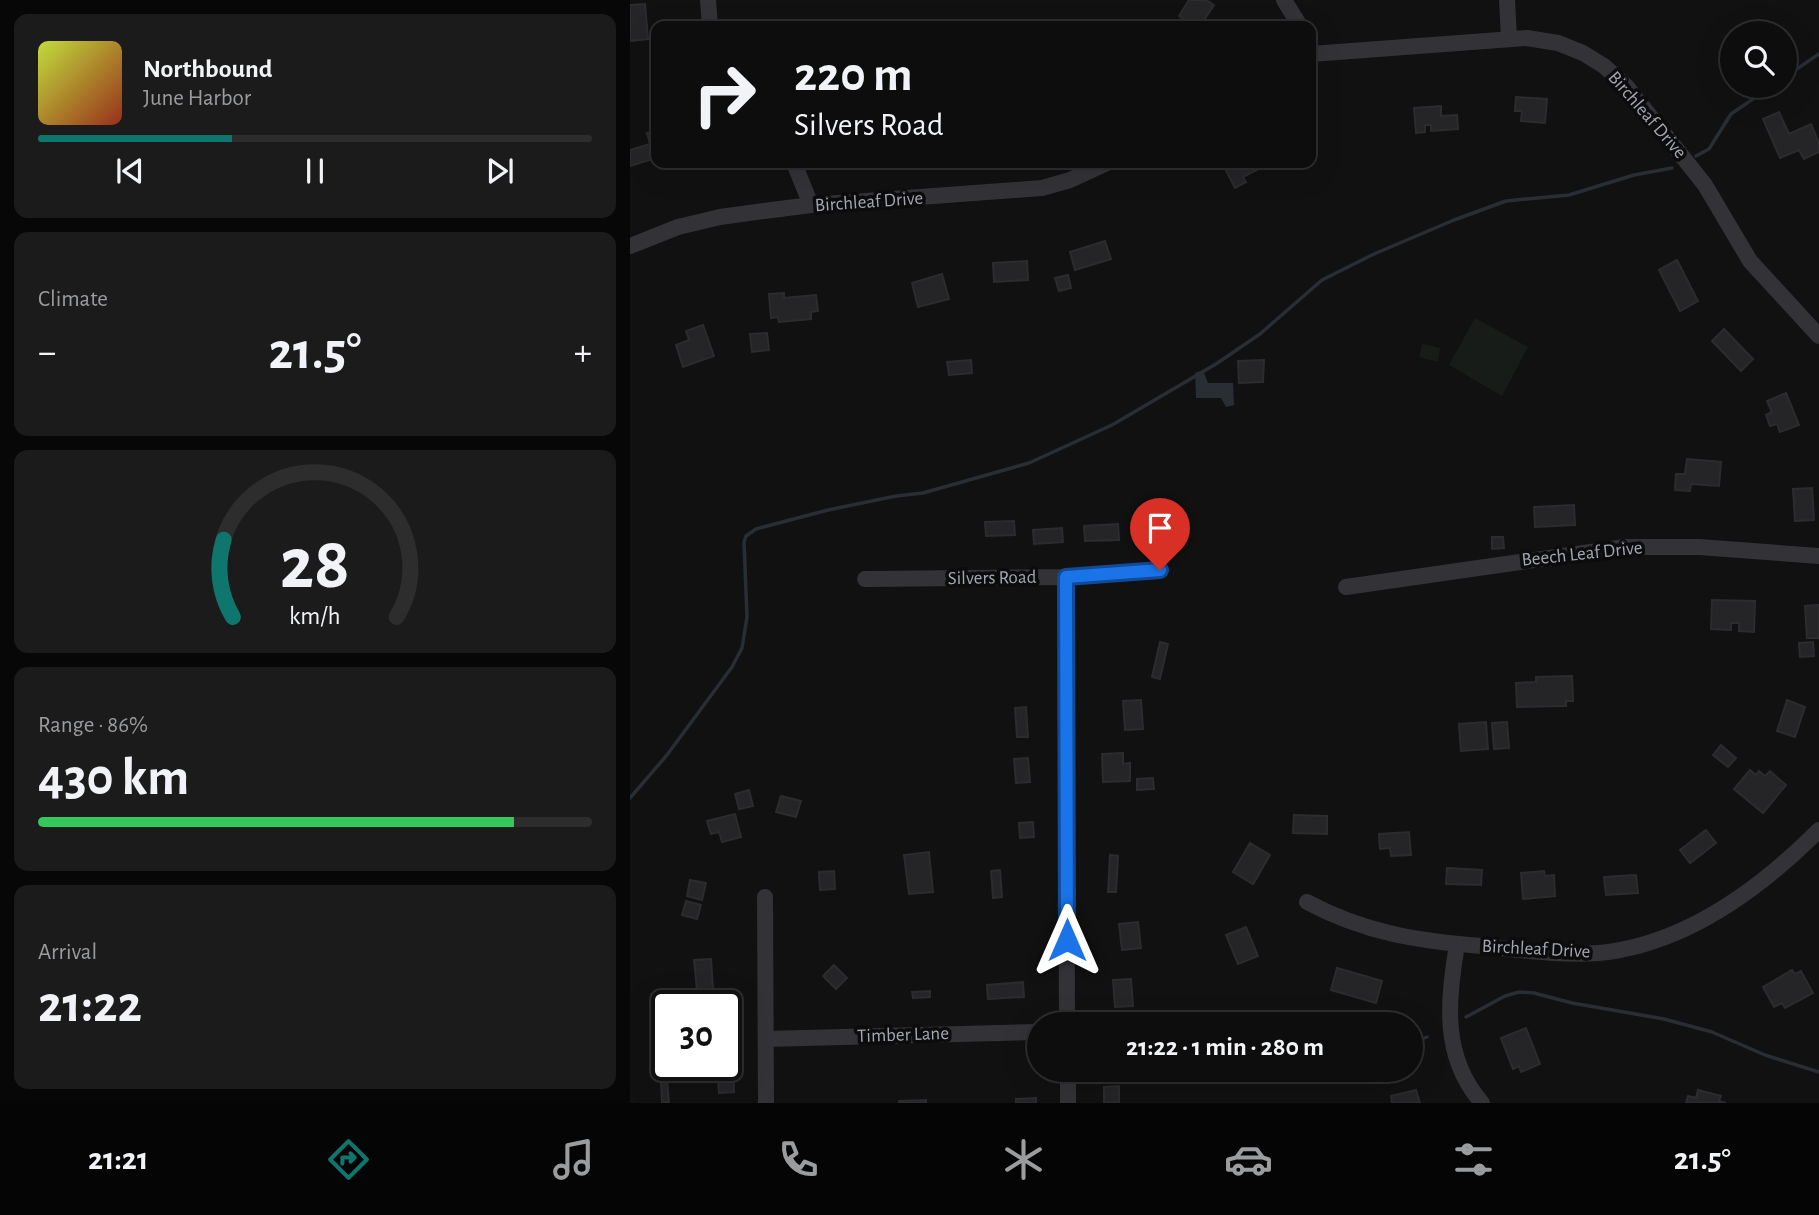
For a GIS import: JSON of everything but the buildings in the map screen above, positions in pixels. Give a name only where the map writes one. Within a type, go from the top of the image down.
[{"type":"street","points":[[708,0],[710,21]]},
{"type":"street","points":[[1284,0],[1297,21]]},
{"type":"street","points":[[1507,0],[1509,38]]},
{"type":"street","name":"Birchleaf Drive","points":[[1316,54],[1509,38],[1545,40],[1573,48],[1594,59],[1638,100],[1691,165],[1750,261],[1819,336]]},
{"type":"street","points":[[796,168],[811,205]]},
{"type":"street","name":"Birchleaf Drive","points":[[630,246],[678,228],[720,217],[811,205],[1042,188],[1070,180],[1096,168]]},
{"type":"street","name":"Beech Leaf Drive","points":[[1346,587],[1625,547],[1704,547],[1819,556]]},
{"type":"street","name":"Silvers Road","points":[[865,579],[1066,577],[1160,570]]},
{"type":"street","points":[[1066,577],[1067,1012]]},
{"type":"street","name":"Birchleaf Drive","points":[[1307,902],[1368,929],[1397,936],[1457,944],[1577,953],[1619,950],[1679,932],[1719,910],[1780,866],[1819,830]]},
{"type":"street","points":[[765,897],[766,1103]]},
{"type":"street","points":[[1457,944],[1449,1007],[1450,1037],[1462,1073],[1482,1103]]},
{"type":"street","name":"Timber Lane","points":[[766,1040],[1027,1032]]},
{"type":"street","points":[[1068,1082],[1068,1103]]},
{"type":"shaded area","points":[[1475,318],[1528,347],[1502,396],[1449,365]]},
{"type":"shaded area","points":[[1422,344],[1440,348],[1438,362],[1419,357]]},
{"type":"shaded area","points":[[1203,370],[1208,383],[1233,383],[1234,405],[1226,407],[1221,398],[1196,398],[1195,373]]},
{"type":"waterway","points":[[1797,69],[1819,54]]},
{"type":"waterway","points":[[1696,156],[1709,149],[1731,114],[1754,98]]},
{"type":"waterway","points":[[630,798],[667,755],[732,667],[742,648],[747,617],[744,542],[746,536],[756,529],[828,510],[923,493],[1029,463],[1112,425],[1216,364],[1260,334],[1322,280],[1374,254],[1506,201],[1569,195],[1634,175],[1672,168]]},
{"type":"waterway","points":[[1466,1017],[1505,996],[1519,992],[1534,993],[1572,1003],[1664,1019],[1712,1032],[1765,1055],[1819,1072]]},
{"type":"waterway","points":[[1423,1039],[1427,1037]]},
{"type":"route","points":[[1067,940],[1066,577],[1160,570]]}]
